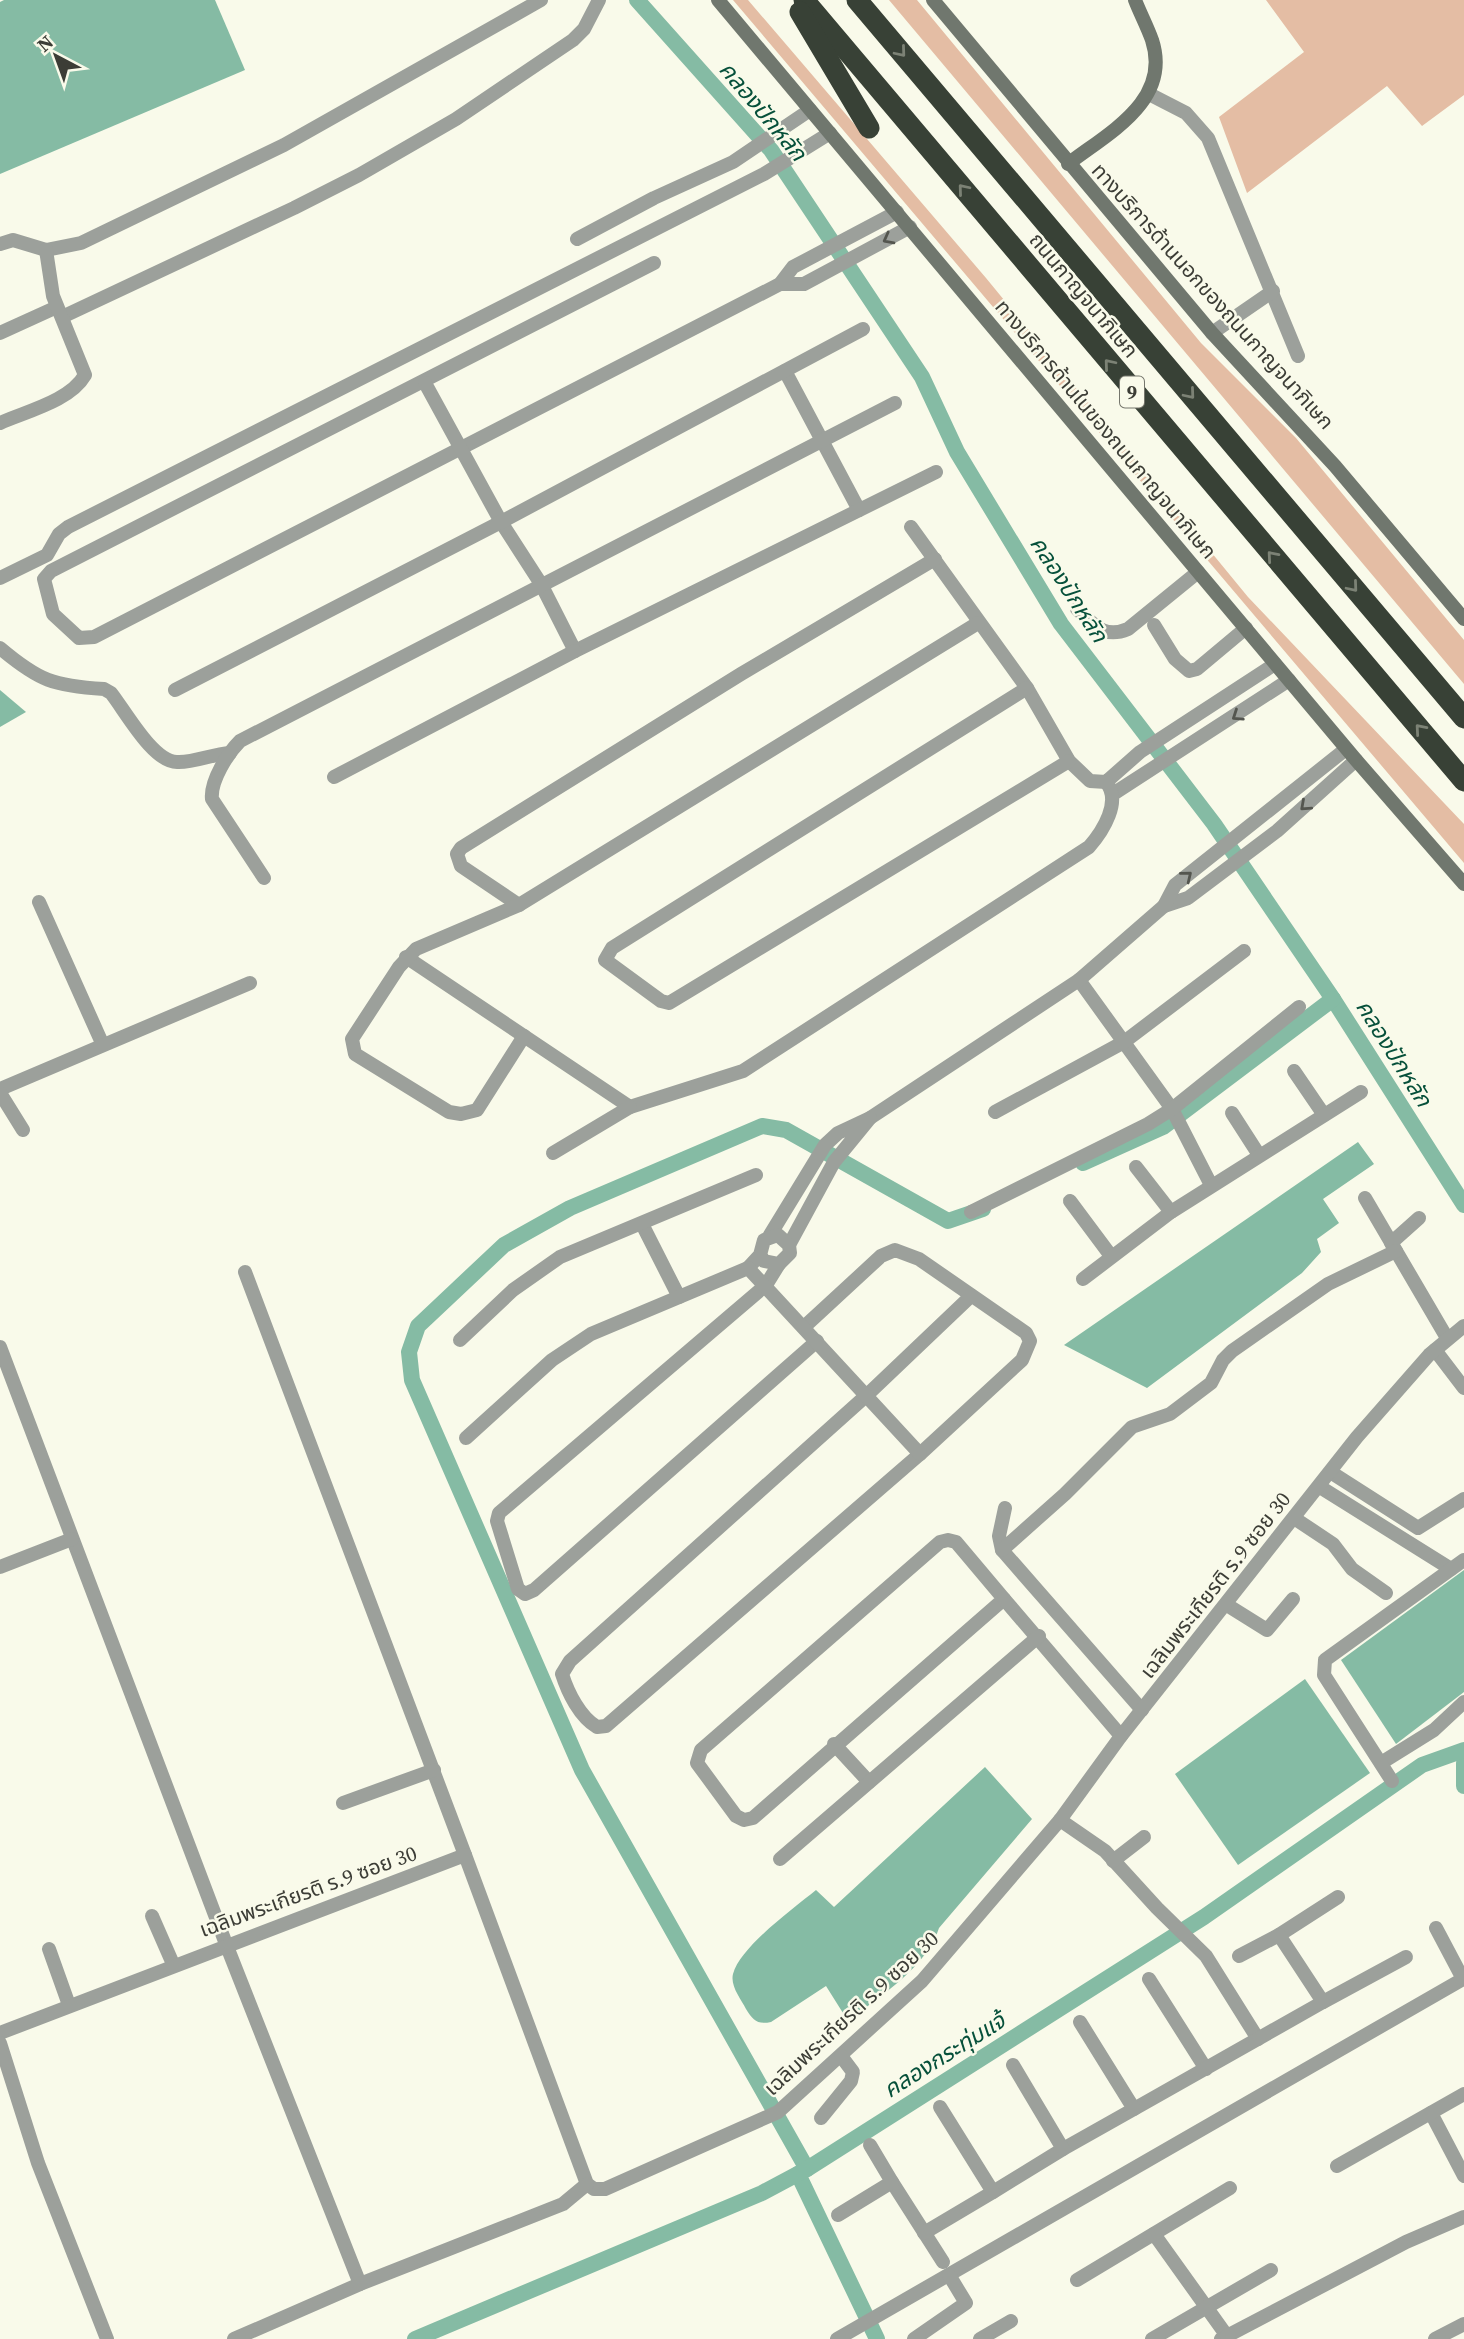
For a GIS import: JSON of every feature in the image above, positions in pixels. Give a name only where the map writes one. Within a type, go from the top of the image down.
[{"type":"highway","points":[[793,0],[869,128]]},
{"type":"highway","name":"ถนนกาญจนาภิเษก","points":[[804,0],[1464,781]]},
{"type":"highway","name":"ถนนกาญจนาภิเษก","points":[[857,0],[1464,718]]},
{"type":"main road","name":"ทางบริการด้านในของถนนกาญจนาภิเษก","points":[[718,0],[1275,664],[1464,884]]},
{"type":"main road","name":"ทางบริการด้านนอกของถนนกาญจนาภิเษก","points":[[933,0],[1212,333],[1335,466],[1464,619]]},
{"type":"main road","points":[[1068,164],[1132,115],[1149,94],[1154,83],[1153,42],[1135,0]]},
{"type":"street","points":[[0,244],[13,240],[46,250],[81,243],[284,145],[541,0]]},
{"type":"street","points":[[0,334],[60,312],[294,208],[404,150],[573,40],[584,29],[599,0]]},
{"type":"street","points":[[1149,94],[1186,113],[1208,138],[1298,356]]},
{"type":"street","points":[[576,239],[654,198],[733,162],[810,110]]},
{"type":"street","points":[[0,578],[47,555],[59,534],[68,527],[764,174],[830,133]]},
{"type":"street","points":[[654,263],[425,383],[51,571],[44,579],[53,614],[79,638],[94,637],[463,450],[780,284],[793,267],[897,212]]},
{"type":"street","points":[[780,284],[804,284],[910,227]]},
{"type":"street","points":[[0,424],[66,394],[80,384],[85,375],[60,312],[46,250]]},
{"type":"street","points":[[1212,333],[1273,291]]},
{"type":"street","points":[[175,690],[501,522],[863,329]]},
{"type":"street","points":[[785,371],[824,439],[859,510]]},
{"type":"street","points":[[425,383],[501,522],[541,584],[575,651]]},
{"type":"street","points":[[264,877],[212,799],[211,790],[230,753],[240,741],[895,403]]},
{"type":"street","points":[[334,777],[575,651],[936,472]]},
{"type":"street","points":[[911,527],[1027,688],[1069,761],[1090,781],[1110,788],[1153,771],[1289,680]]},
{"type":"street","points":[[519,905],[461,866],[457,854],[461,848],[741,674],[935,559]]},
{"type":"street","points":[[1077,609],[1105,634],[1116,634],[1128,629],[1198,572]]},
{"type":"street","points":[[524,1036],[477,1110],[461,1114],[449,1112],[355,1054],[352,1039],[405,957],[416,949],[519,905],[978,623]]},
{"type":"street","points":[[1154,625],[1175,659],[1189,671],[1197,669],[1246,628]]},
{"type":"street","points":[[0,648],[17,663],[56,685],[104,689],[111,693],[155,752],[165,760],[178,763],[230,753]]},
{"type":"street","points":[[553,1153],[629,1107],[743,1071],[1089,847],[1103,825],[1110,788],[1140,752],[1275,664]]},
{"type":"street","points":[[1027,688],[611,948],[605,960],[660,1001],[669,1003],[1069,761]]},
{"type":"street","points":[[1164,906],[1188,898],[1277,831],[1351,754]]},
{"type":"street","points":[[779,1264],[764,1261],[760,1255],[760,1247],[770,1235],[818,1154],[838,1133],[870,1118],[1079,980],[1164,906],[1175,885],[1233,838],[1351,754]]},
{"type":"street","points":[[39,902],[102,1043]]},
{"type":"street","points":[[995,1112],[1124,1042],[1244,951]]},
{"type":"street","points":[[405,957],[629,1107]]},
{"type":"street","points":[[1079,980],[1173,1111],[1211,1185]]},
{"type":"street","points":[[23,1129],[0,1091],[102,1043],[250,982]]},
{"type":"street","points":[[971,1212],[1173,1111],[1300,1007]]},
{"type":"street","points":[[1294,1071],[1324,1115]]},
{"type":"street","points":[[1083,1279],[1211,1185],[1361,1092]]},
{"type":"street","points":[[1232,1113],[1259,1155]]},
{"type":"street","points":[[817,1341],[534,1590],[525,1594],[518,1589],[497,1521],[499,1513],[766,1285],[779,1264],[790,1253],[789,1245],[834,1162],[870,1118]]},
{"type":"street","points":[[1136,1167],[1171,1212]]},
{"type":"street","points":[[460,1340],[534,1273],[560,1257],[755,1175]]},
{"type":"street","points":[[1365,1198],[1447,1338]]},
{"type":"street","points":[[1070,1201],[1111,1256]]},
{"type":"street","points":[[1002,1550],[1065,1494],[1132,1427],[1170,1414],[1211,1383],[1223,1360],[1232,1351],[1328,1284],[1393,1247],[1419,1218]]},
{"type":"street","points":[[642,1224],[679,1297]]},
{"type":"street","points":[[770,1235],[778,1235],[789,1245]]},
{"type":"street","points":[[804,1327],[881,1256],[895,1250],[919,1259],[1026,1333],[1030,1341],[1029,1351],[919,1454],[606,1726],[597,1727],[587,1721],[562,1674],[570,1661],[867,1395],[971,1296]]},
{"type":"street","points":[[466,1438],[552,1360],[591,1334],[748,1268],[760,1255]]},
{"type":"street","points":[[748,1268],[919,1454]]},
{"type":"street","points":[[234,2339],[359,2284],[563,2204],[587,2184],[435,1770],[353,1565],[246,1272]]},
{"type":"street","name":"เฉลิมพระเกียรติ ร.9 ซอย 30","points":[[587,2184],[594,2189],[605,2189],[771,2115],[841,2056],[932,1971],[1060,1820],[1121,1736],[1332,1473],[1357,1437],[1435,1350],[1464,1326]]},
{"type":"street","points":[[0,1347],[226,1944],[359,2284]]},
{"type":"street","points":[[1435,1350],[1464,1388]]},
{"type":"street","points":[[1332,1473],[1418,1528],[1464,1499]]},
{"type":"street","points":[[1320,1487],[1451,1569]]},
{"type":"street","points":[[1005,1508],[999,1536],[1002,1550],[1142,1710]]},
{"type":"street","points":[[1294,1518],[1333,1544],[1352,1569],[1386,1592]]},
{"type":"street","points":[[0,1567],[72,1539]]},
{"type":"street","points":[[1004,1599],[752,1818],[744,1820],[736,1816],[697,1763],[701,1750],[940,1542],[948,1539],[956,1542],[1039,1636],[1121,1736]]},
{"type":"street","points":[[1392,1781],[1324,1675],[1325,1660],[1464,1560]]},
{"type":"street","points":[[1227,1605],[1267,1630],[1293,1599]]},
{"type":"street","points":[[780,1859],[1039,1636]]},
{"type":"street","points":[[1381,1763],[1434,1730],[1464,1702]]},
{"type":"street","points":[[834,1744],[869,1782]]},
{"type":"street","points":[[343,1803],[435,1770]]},
{"type":"street","points":[[1060,1820],[1105,1851],[1158,1910],[1204,1954],[1258,2039]]},
{"type":"street","points":[[1112,1861],[1144,1837]]},
{"type":"street","name":"เฉลิมพระเกียรติ ร.9 ซอย 30","points":[[0,2033],[173,1964],[465,1855]]},
{"type":"street","points":[[1240,1956],[1279,1935],[1338,1897]]},
{"type":"street","points":[[152,1916],[173,1964]]},
{"type":"street","points":[[837,2339],[895,2307],[946,2268],[1462,1979],[1436,1928]]},
{"type":"street","points":[[1279,1935],[1323,2002]]},
{"type":"street","points":[[49,1949],[69,2005]]},
{"type":"street","points":[[924,2233],[1063,2149],[1406,1957]]},
{"type":"street","points":[[1149,1979],[1206,2068]]},
{"type":"street","points":[[1080,2022],[1134,2109]]},
{"type":"street","points":[[0,2043],[38,2163],[107,2339]]},
{"type":"street","points":[[821,2118],[851,2081],[853,2072],[841,2056]]},
{"type":"street","points":[[1013,2065],[1063,2149]]},
{"type":"street","points":[[1337,2166],[1464,2094]]},
{"type":"street","points":[[940,2107],[993,2192]]},
{"type":"street","points":[[1431,2113],[1464,2176]]},
{"type":"street","points":[[870,2145],[966,2303],[914,2339]]},
{"type":"street","points":[[838,2215],[892,2182]]},
{"type":"street","points":[[1077,2280],[1230,2188]]},
{"type":"street","points":[[1154,2234],[1207,2307],[1224,2337],[1406,2242],[1464,2217]]},
{"type":"street","points":[[1152,2339],[1271,2270]]},
{"type":"street","points":[[980,2339],[1011,2321]]},
{"type":"street","points":[[1434,2339],[1464,2324]]},
{"type":"shaded area","points":[[215,0],[245,70],[0,174],[0,2]]},
{"type":"shaded area","points":[[733,0],[748,0],[986,278],[1248,597],[1464,824],[1464,863]]},
{"type":"shaded area","points":[[889,0],[917,0],[1201,343],[1296,438],[1464,640],[1464,684]]},
{"type":"shaded area","points":[[1266,0],[1464,0],[1464,95],[1422,126],[1387,86],[1247,193],[1219,117],[1304,52]]},
{"type":"shaded area","points":[[0,690],[26,712],[0,727]]},
{"type":"shaded area","points":[[1358,1142],[1374,1164],[1323,1199],[1339,1223],[1317,1239],[1321,1252],[1302,1273],[1147,1388],[1064,1345]]},
{"type":"shaded area","points":[[1464,1570],[1464,1692],[1396,1744],[1341,1660]]},
{"type":"shaded area","points":[[1305,1679],[1370,1773],[1238,1865],[1175,1774]]},
{"type":"shaded area","points":[[985,1767],[1032,1819],[939,1928],[924,1956],[913,1968],[848,2021],[826,1986],[771,2022],[762,2023],[753,2019],[736,1992],[732,1979],[738,1963],[757,1940],[816,1890],[834,1907]]},
{"type":"waterway","name":"คลองปักหลัก","points":[[637,0],[771,150],[922,377],[957,452],[1061,624],[1214,824],[1333,999],[1464,1205]]},
{"type":"waterway","points":[[1083,1163],[1163,1127],[1333,999]]},
{"type":"waterway","points":[[807,2169],[582,1770],[412,1380],[409,1352],[418,1326],[504,1245],[570,1208],[762,1126],[786,1130],[948,1221],[983,1209]]},
{"type":"waterway","name":"คลองกระทุ่มแจ้","points":[[415,2339],[762,2193],[807,2169],[1204,1917],[1422,1765],[1464,1750]]},
{"type":"waterway","points":[[1464,1763],[1464,1786]]},
{"type":"waterway","points":[[798,2174],[877,2339]]}]
